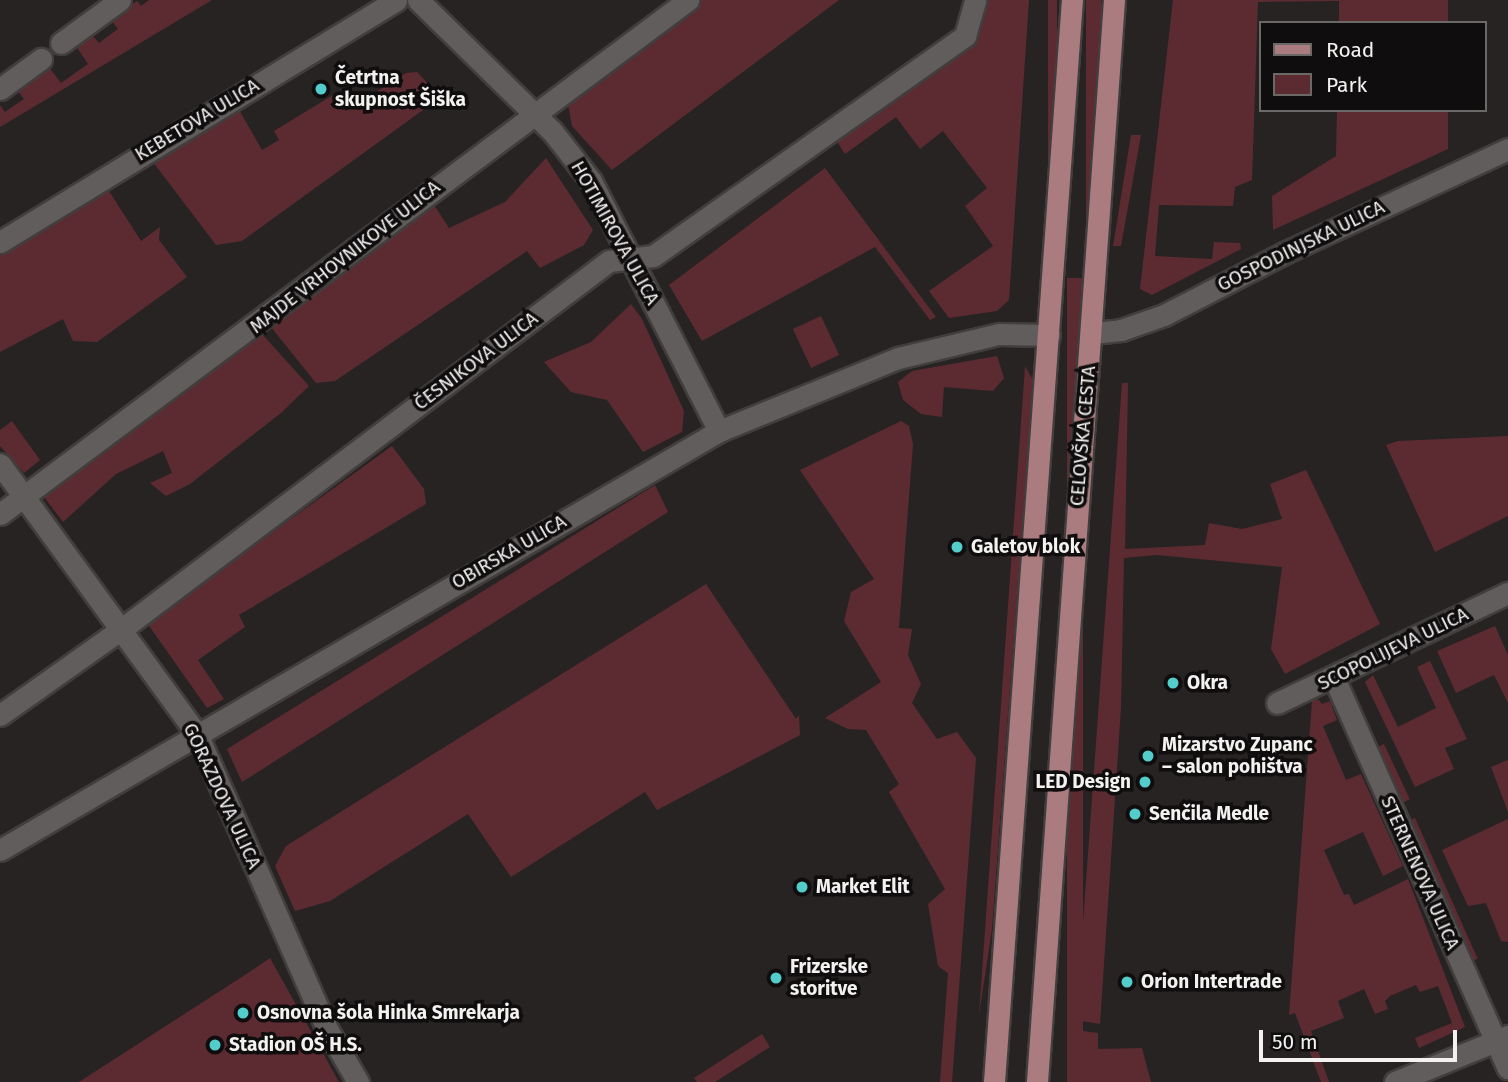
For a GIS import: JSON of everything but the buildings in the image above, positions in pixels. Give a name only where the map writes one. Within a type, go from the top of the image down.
[{"type":"main road","name":"CELOVŠKA CESTA","points":[[994,1082],[1072,0]]},
{"type":"main road","name":"CELOVŠKA CESTA","points":[[1037,1082],[1093,333],[1114,0]]},
{"type":"street","points":[[61,43],[120,0]]},
{"type":"street","name":"KEBETOVA ULICA","points":[[0,242],[396,0]]},
{"type":"street","name":"HOTIMIROVA ULICA","points":[[418,0],[533,114],[591,181],[719,431]]},
{"type":"street","name":"MAJDE VRHOVNIKOVE ULICA","points":[[0,514],[688,0]]},
{"type":"street","name":"ČESNIKOVA ULICA","points":[[0,715],[123,628],[608,261],[653,256],[965,36],[975,0]]},
{"type":"street","points":[[0,89],[41,59]]},
{"type":"street","name":"GOSPODINJSKA ULICA","points":[[1093,333],[1121,330],[1155,319],[1284,253],[1508,149]]},
{"type":"street","name":"OBIRSKA ULICA","points":[[0,850],[719,431],[898,358],[999,334],[1049,335]]},
{"type":"street","name":"GORAZDOVA ULICA","points":[[0,464],[27,495],[197,734],[326,1027],[358,1082]]},
{"type":"street","name":"SCOPOLIJEVA ULICA","points":[[1277,703],[1508,593]]},
{"type":"street","name":"STERNENOVA ULICA","points":[[1334,678],[1502,1038],[1508,1068]]},
{"type":"street","points":[[1395,1082],[1502,1038]]},
{"type":"green space","points":[[149,0],[212,0],[0,127],[0,105],[5,112],[24,99],[17,90],[48,66],[61,83],[88,64],[76,46],[92,35],[99,43],[118,29],[111,20],[137,1],[141,6]]},
{"type":"green space","points":[[688,0],[839,0],[612,170],[572,126],[565,88]]},
{"type":"green space","points":[[983,0],[1029,0],[1009,300],[997,311],[949,318],[929,291],[993,246],[965,206],[987,188],[943,131],[920,149],[896,117],[845,154],[836,140],[974,40]]},
{"type":"green space","points":[[1048,0],[1057,0],[1057,256],[1048,256]]},
{"type":"green space","points":[[1086,0],[1101,0],[1101,261],[1086,261]]},
{"type":"green space","points":[[1173,0],[1448,0],[1448,21],[1339,21],[1339,1],[1258,2],[1252,180],[1235,187],[1233,206],[1159,205],[1155,256],[1212,259],[1214,242],[1240,243],[1241,249],[1152,295],[1140,289]]},
{"type":"green space","points":[[417,72],[441,97],[242,241],[216,245],[153,162],[238,108],[262,150],[279,140],[274,131],[333,95],[346,111],[406,73]]},
{"type":"green space","points":[[1337,112],[1448,112],[1448,149],[1273,230],[1272,196],[1336,156]]},
{"type":"green space","points":[[1131,135],[1141,135],[1121,246],[1113,246]]},
{"type":"green space","points":[[546,158],[593,230],[584,245],[540,268],[527,251],[335,381],[316,383],[271,327],[432,202],[449,228],[505,202]]},
{"type":"green space","points":[[825,168],[936,317],[930,320],[875,247],[702,341],[669,285]]},
{"type":"green space","points":[[107,188],[141,241],[160,227],[159,240],[187,277],[97,342],[73,341],[63,319],[0,352],[0,254]]},
{"type":"green space","points":[[1067,278],[1083,278],[1083,1082],[1067,1082]]},
{"type":"green space","points":[[631,304],[642,319],[684,411],[682,432],[643,452],[607,400],[571,392],[544,362],[591,342]]},
{"type":"green space","points":[[821,316],[839,355],[811,368],[793,329]]},
{"type":"green space","points":[[262,334],[309,386],[281,413],[190,484],[166,496],[150,483],[172,473],[163,451],[116,474],[63,522],[44,497]]},
{"type":"green space","points":[[997,356],[1004,378],[993,391],[944,387],[942,417],[921,414],[903,400],[898,382],[912,371]]},
{"type":"green space","points":[[1025,366],[1033,380],[992,929],[979,1015]]},
{"type":"green space","points":[[1122,383],[1128,383],[1125,549],[1205,545],[1209,523],[1242,529],[1282,519],[1270,484],[1306,470],[1380,624],[1285,674],[1271,649],[1282,567],[1157,555],[1124,558],[1121,708],[1100,1024],[1076,1020]]},
{"type":"green space","points":[[12,421],[40,460],[24,473],[0,446],[0,430]]},
{"type":"green space","points":[[901,421],[909,426],[913,444],[899,628],[912,629],[908,655],[921,684],[912,703],[937,739],[957,732],[976,758],[952,1082],[940,1082],[948,973],[938,966],[928,904],[945,889],[889,792],[899,784],[866,730],[848,729],[825,718],[881,682],[844,621],[851,592],[874,579],[800,470]]},
{"type":"green space","points":[[1508,436],[1508,516],[1435,552],[1386,445],[1398,441]]},
{"type":"green space","points":[[392,446],[424,489],[426,504],[239,615],[245,627],[198,660],[224,699],[207,708],[147,623]]},
{"type":"green space","points":[[655,485],[668,512],[242,782],[227,749]]},
{"type":"green space","points":[[706,584],[796,719],[799,715],[800,735],[657,810],[645,792],[511,877],[468,814],[330,901],[295,911],[275,866],[286,846]]},
{"type":"green space","points":[[1495,626],[1508,655],[1508,703],[1494,675],[1456,693],[1437,651]]},
{"type":"green space","points":[[1430,661],[1467,739],[1445,748],[1454,769],[1415,787],[1365,682],[1373,675],[1398,727],[1436,708],[1417,667]]},
{"type":"green space","points":[[1318,699],[1322,704],[1330,701],[1337,720],[1323,726],[1346,780],[1361,774],[1403,866],[1383,876],[1363,832],[1324,850],[1344,895],[1349,894],[1354,905],[1408,879],[1465,1027],[1419,1048],[1415,1038],[1452,1023],[1438,986],[1420,992],[1416,985],[1390,996],[1385,1001],[1388,1009],[1375,1014],[1364,989],[1338,1001],[1344,1018],[1311,1031],[1329,1082],[1321,1082],[1295,1013],[1289,1015],[1312,701]]},
{"type":"green space","points":[[1384,744],[1410,799],[1403,802],[1378,747]]},
{"type":"green space","points":[[1508,760],[1508,812],[1491,767]]},
{"type":"green space","points":[[1415,818],[1478,959],[1473,961],[1410,820]]},
{"type":"green space","points":[[1508,819],[1508,942],[1501,941],[1486,903],[1468,906],[1442,850]]},
{"type":"green space","name":"Osnovna šola Hinka Smrekarja","points":[[270,958],[339,1082],[79,1082],[251,971]]},
{"type":"green space","points":[[1076,1030],[1098,1033],[1098,1049],[1142,1048],[1151,1082],[1071,1082]]},
{"type":"green space","points":[[762,1034],[770,1047],[715,1082],[697,1082],[694,1078]]},
{"type":"place","name":"Četrtna skupnost Šiška","points":[[321,89]]},
{"type":"place","name":"Galetov blok","points":[[957,547]]},
{"type":"place","name":"Okra","points":[[1173,683]]},
{"type":"place","name":"Mizarstvo Zupanc – salon pohištva","points":[[1148,756]]},
{"type":"place","name":"LED Design","points":[[1145,782]]},
{"type":"place","name":"Senčila Medle","points":[[1135,814]]},
{"type":"place","name":"Market Elit","points":[[802,887]]},
{"type":"place","name":"Frizerske storitve","points":[[776,978]]},
{"type":"place","name":"Orion Intertrade","points":[[1127,982]]},
{"type":"place","name":"Osnovna šola Hinka Smrekarja","points":[[243,1013]]},
{"type":"place","name":"Stadion OŠ H.S.","points":[[215,1045]]}]
